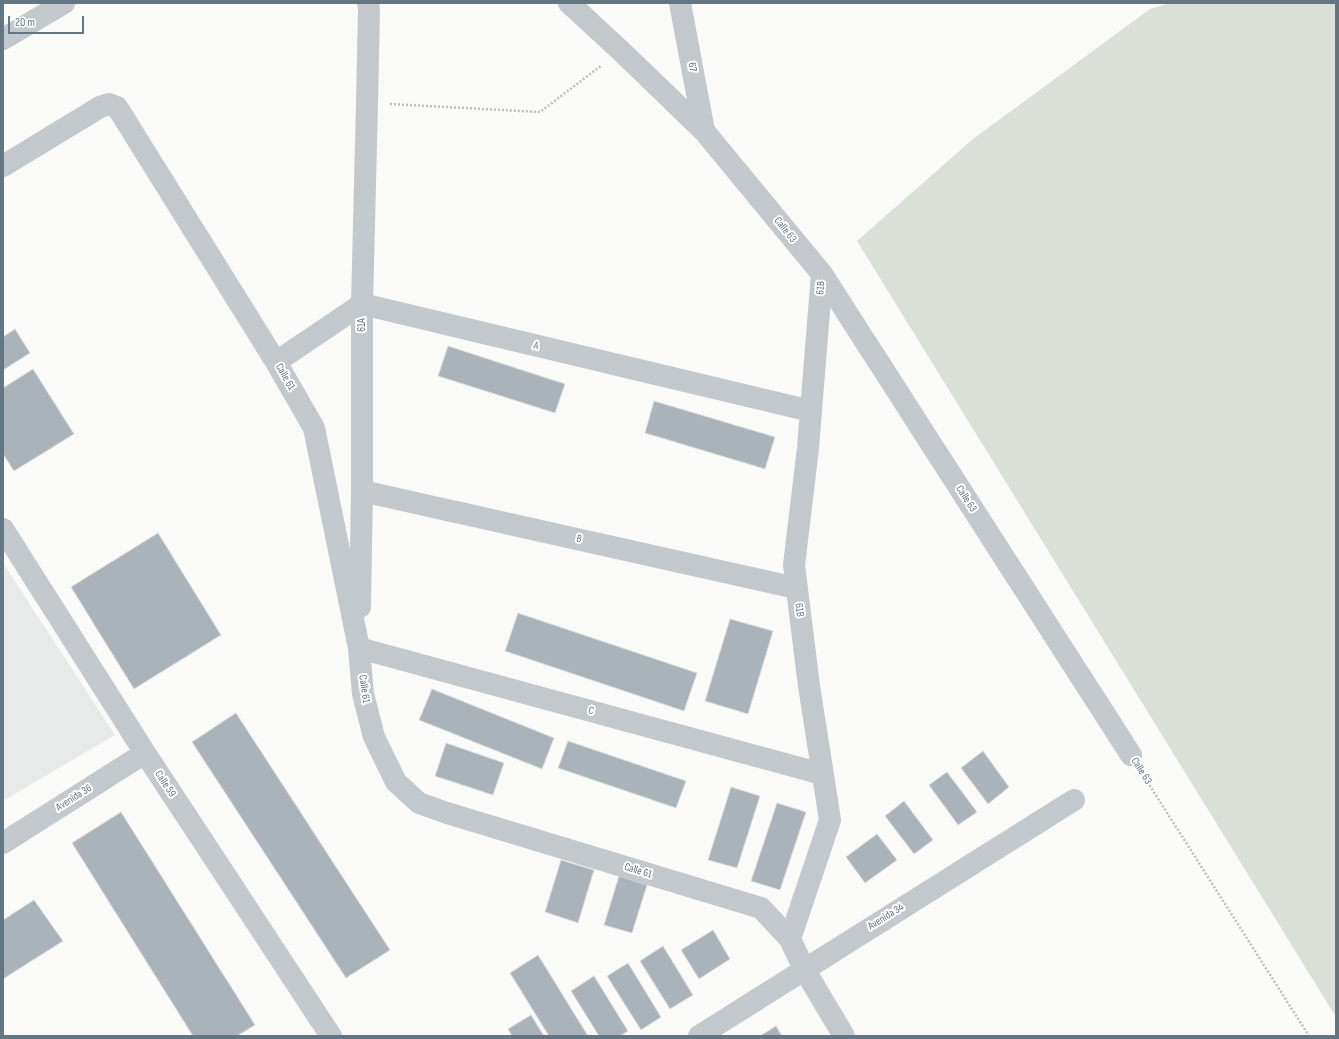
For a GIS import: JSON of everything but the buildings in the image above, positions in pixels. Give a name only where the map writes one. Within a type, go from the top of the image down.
[{"type":"street","points":[[3,39],[64,3]]},
{"type":"street","name":"61A","points":[[359,648],[362,491],[362,304],[368,103],[368,3]]},
{"type":"street","name":"Calle 63","points":[[569,3],[704,131],[822,274],[1131,755]]},
{"type":"street","name":"67","points":[[680,3],[704,131]]},
{"type":"street","name":"Calle 61","points":[[3,166],[100,106],[109,104],[117,107],[276,362],[314,428],[359,648],[363,694],[374,737],[396,782],[418,803],[761,908],[790,939],[804,969],[844,1036]]},
{"type":"street","name":"61B","points":[[790,939],[830,820],[809,686],[794,565],[808,448],[822,274]]},
{"type":"street","points":[[276,362],[362,304]]},
{"type":"street","name":"A","points":[[362,304],[811,411]]},
{"type":"street","name":"B","points":[[362,491],[796,588]]},
{"type":"street","name":"Calle 59","points":[[3,529],[145,753],[332,1036]]},
{"type":"street","name":"C","points":[[359,648],[822,774]]},
{"type":"street","name":"Avenida 36","points":[[3,843],[145,753]]},
{"type":"street","name":"Avenida 34","points":[[699,1036],[1074,800]]},
{"type":"path","points":[[368,103],[540,112],[621,51]]},
{"type":"path","name":"Calle 63","points":[[1131,755],[1309,1036]]},
{"type":"shaded area","points":[[1170,3],[1336,3],[1336,1017],[857,241],[973,139],[1150,9]]},
{"type":"shaded area","points":[[3,563],[115,735],[3,801]]}]
